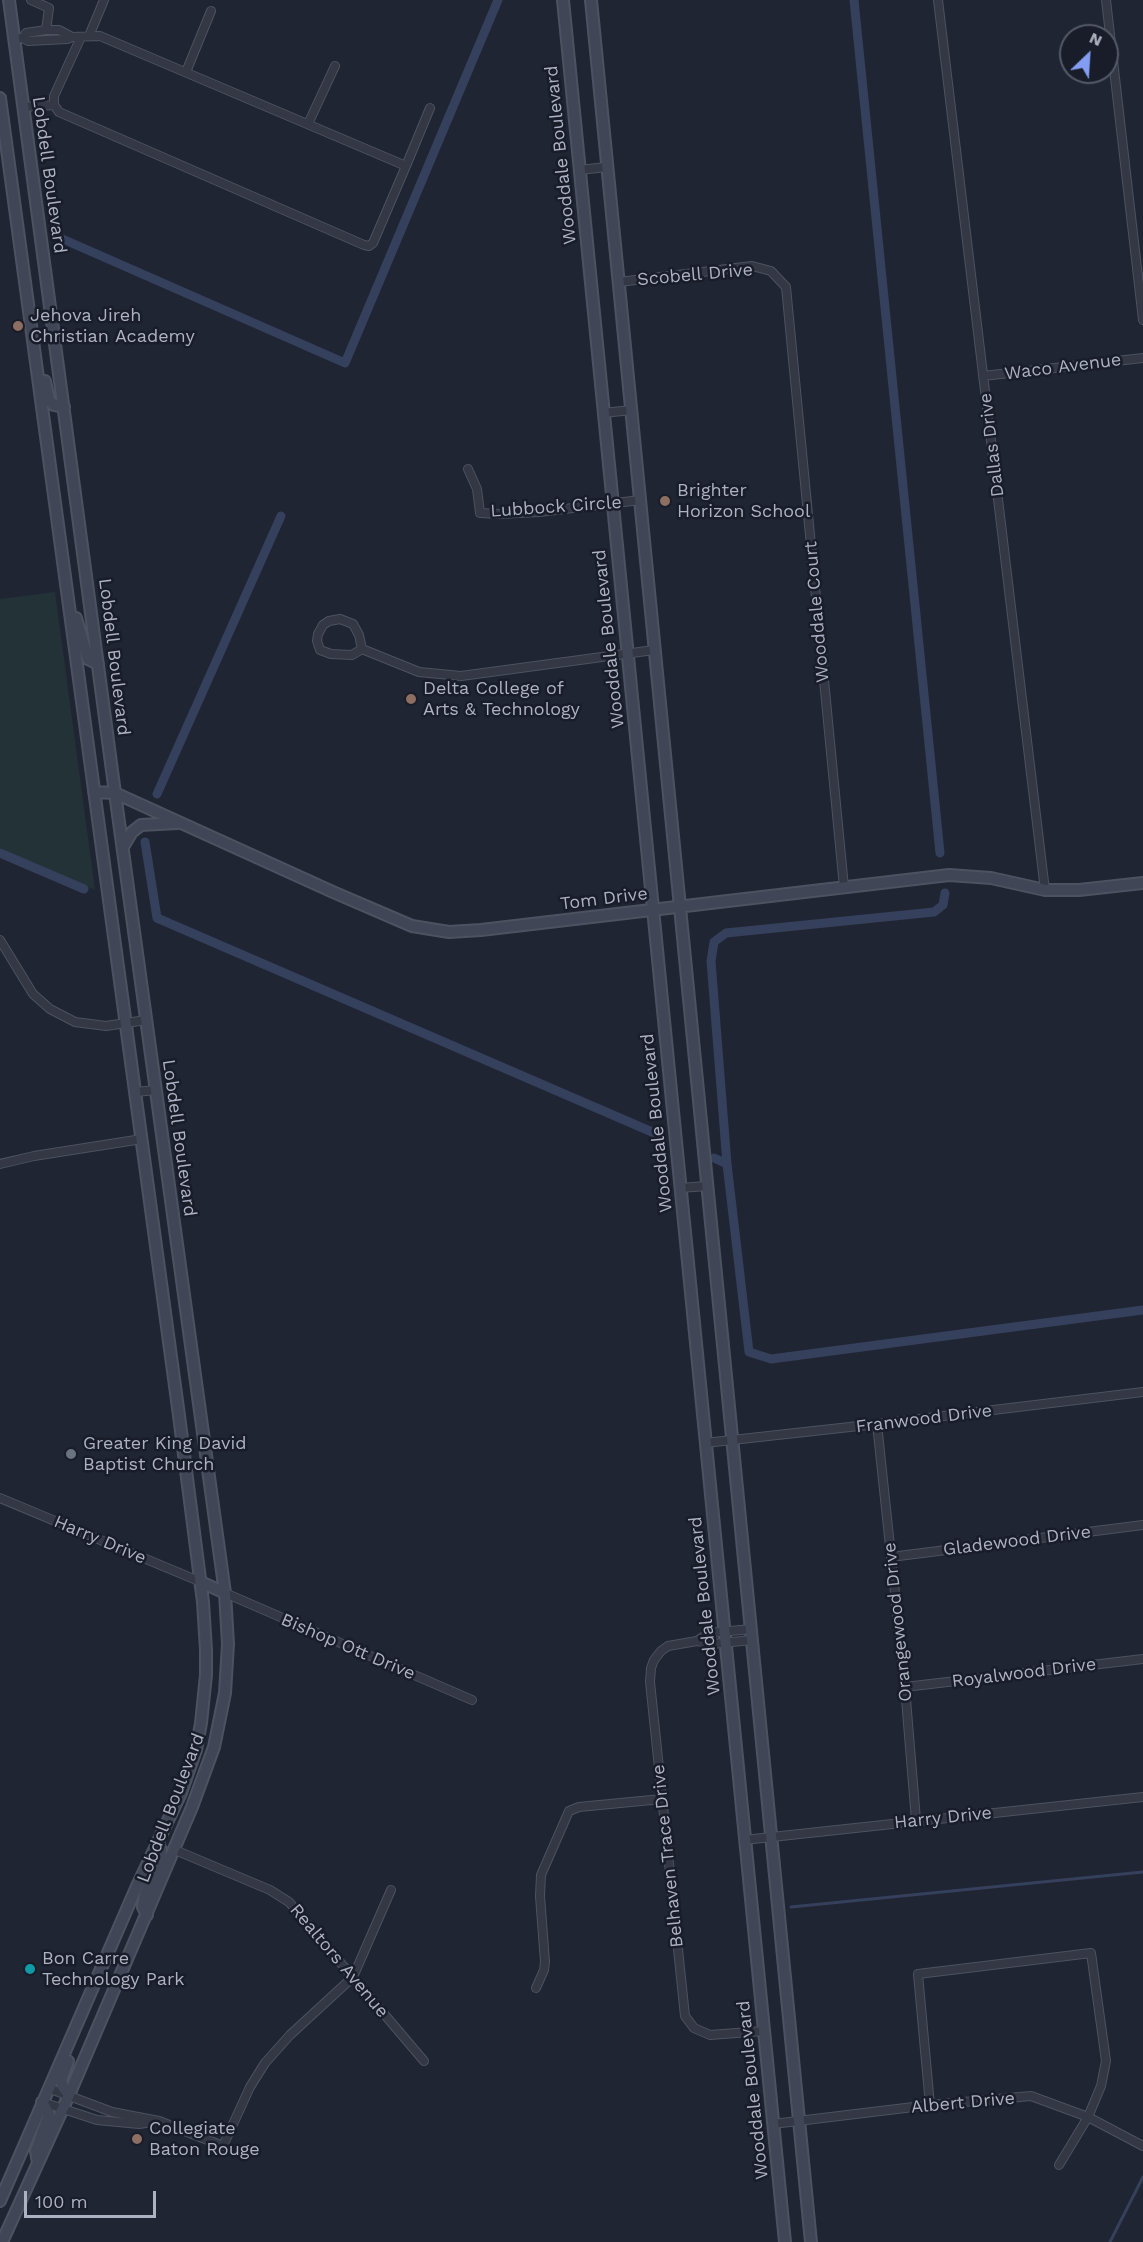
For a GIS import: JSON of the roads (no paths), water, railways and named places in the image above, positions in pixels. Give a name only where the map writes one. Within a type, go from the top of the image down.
[{"type":"street","name":"Lobdell Boulevard","points":[[2,2242],[69,2095],[175,1850],[214,1747],[223,1704],[228,1644],[225,1593],[24,107],[19,38],[9,0]]},
{"type":"street","points":[[32,0],[49,8],[44,33]]},
{"type":"street","points":[[104,0],[54,96],[54,105],[59,112],[364,245],[369,246],[373,243],[430,108]]},
{"type":"street","name":"Wooddale Boulevard","points":[[563,0],[784,2242]]},
{"type":"street","points":[[591,0],[641,500],[678,906],[811,2242]]},
{"type":"street","name":"Dallas Drive","points":[[938,0],[1045,890]]},
{"type":"street","points":[[1106,0],[1143,321]]},
{"type":"street","points":[[186,72],[211,11]]},
{"type":"street","points":[[19,38],[28,41],[44,33],[59,30],[72,37]]},
{"type":"street","points":[[44,33],[53,40],[100,36],[406,166]]},
{"type":"street","points":[[44,33],[53,40]]},
{"type":"street","points":[[308,124],[335,66]]},
{"type":"street","name":"Lobdell Boulevard","points":[[0,98],[127,1023],[201,1582],[206,1650],[201,1723],[196,1750],[181,1792],[48,2088],[0,2201]]},
{"type":"street","points":[[24,107],[54,105]]},
{"type":"street","points":[[579,170],[608,167]]},
{"type":"street","name":"Scobell Drive","points":[[619,282],[752,266],[771,271]]},
{"type":"street","name":"Wooddale Court","points":[[771,271],[786,287],[844,887]]},
{"type":"street","points":[[35,357],[42,366],[49,401],[54,405],[64,407]]},
{"type":"street","name":"Waco Avenue","points":[[983,376],[1143,358]]},
{"type":"street","points":[[603,413],[632,410]]},
{"type":"street","name":"Lubbock Circle","points":[[468,469],[477,489],[480,513],[539,512],[641,500]]},
{"type":"street","points":[[63,566],[85,563]]},
{"type":"street","points":[[69,611],[78,620],[81,639],[88,659],[98,664]]},
{"type":"street","points":[[340,619],[353,624],[359,634],[362,649],[352,655],[331,654],[320,650],[317,641],[318,634],[323,625],[340,619]]},
{"type":"street","points":[[362,649],[419,672],[461,676],[654,650]]},
{"type":"street","name":"Tom Drive","points":[[94,792],[115,793],[412,926],[449,932],[949,875],[991,878],[1045,890],[1079,891],[1143,883]]},
{"type":"street","points":[[123,848],[132,832],[141,825],[180,823]]},
{"type":"street","points":[[0,940],[33,994],[50,1010],[75,1022],[106,1026],[146,1020]]},
{"type":"street","points":[[136,1092],[156,1089]]},
{"type":"street","points":[[0,1164],[34,1156],[142,1139]]},
{"type":"street","points":[[680,1188],[706,1186]]},
{"type":"street","points":[[174,1382],[195,1379]]},
{"type":"street","name":"Franwood Drive","points":[[705,1443],[877,1425],[1143,1392]]},
{"type":"street","name":"Orangewood Drive","points":[[877,1425],[905,1687],[916,1820]]},
{"type":"street","name":"Harry Drive","points":[[0,1497],[201,1582]]},
{"type":"street","name":"Gladewood Drive","points":[[891,1557],[1143,1525]]},
{"type":"street","points":[[201,1582],[225,1593]]},
{"type":"street","name":"Bishop Ott Drive","points":[[225,1593],[472,1700]]},
{"type":"street","points":[[697,1641],[709,1633],[751,1629]]},
{"type":"street","points":[[697,1641],[712,1644],[752,1640]]},
{"type":"street","name":"Belhaven Trace Drive","points":[[697,1641],[680,1642],[664,1648],[656,1657],[651,1668],[650,1682],[685,2016],[694,2028],[710,2035],[763,2031]]},
{"type":"street","name":"Royalwood Drive","points":[[905,1687],[1143,1659]]},
{"type":"street","name":"Harry Drive","points":[[744,1840],[1143,1797]]},
{"type":"street","points":[[536,1988],[545,1962],[540,1896],[541,1875],[569,1811],[576,1807],[662,1799]]},
{"type":"street","points":[[157,1842],[175,1850]]},
{"type":"street","points":[[147,1915],[143,1906],[145,1894],[160,1856],[161,1850],[157,1842]]},
{"type":"street","name":"Realtors Avenue","points":[[175,1850],[279,1895],[296,1910],[424,2061]]},
{"type":"street","points":[[48,2088],[112,2112],[159,2121],[223,2146],[250,2086],[265,2063],[290,2035],[353,1977],[391,1890]]},
{"type":"street","points":[[930,2105],[918,1974],[1091,1953],[1106,2061],[1101,2086],[1088,2117],[1059,2164]]},
{"type":"street","points":[[69,2095],[61,2080],[77,2039],[76,2026]]},
{"type":"street","name":"Albert Drive","points":[[773,2124],[930,2105],[1031,2096],[1088,2117],[1142,2146]]},
{"type":"street","points":[[42,2102],[97,2120],[139,2124],[159,2121]]},
{"type":"street","points":[[38,2163],[36,2151],[49,2114],[42,2102]]},
{"type":"waterway","points":[[58,237],[345,363],[498,0]]},
{"type":"waterway","points":[[854,0],[940,853]]},
{"type":"waterway","points":[[157,794],[281,516]]},
{"type":"waterway","points":[[145,842],[157,918],[659,1135]]},
{"type":"waterway","points":[[0,853],[84,889]]},
{"type":"waterway","points":[[945,893],[943,905],[934,912],[726,933],[714,942],[711,961],[727,1164],[749,1352],[771,1359],[1143,1310]]},
{"type":"waterway","points":[[714,1158],[727,1164]]},
{"type":"waterway","points":[[791,1907],[1143,1872]]},
{"type":"waterway","points":[[1110,2242],[1143,2177]]},
{"type":"place","name":"Jehova Jireh Christian Academy","points":[[18,326]]},
{"type":"place","name":"Brighter Horizon School","points":[[665,501]]},
{"type":"place","name":"Delta College of Arts & Technology","points":[[411,699]]},
{"type":"place","name":"Greater King David Baptist Church","points":[[71,1454]]},
{"type":"place","name":"Bon Carre Technology Park","points":[[30,1969]]},
{"type":"place","name":"Collegiate Baton Rouge","points":[[137,2139]]}]
